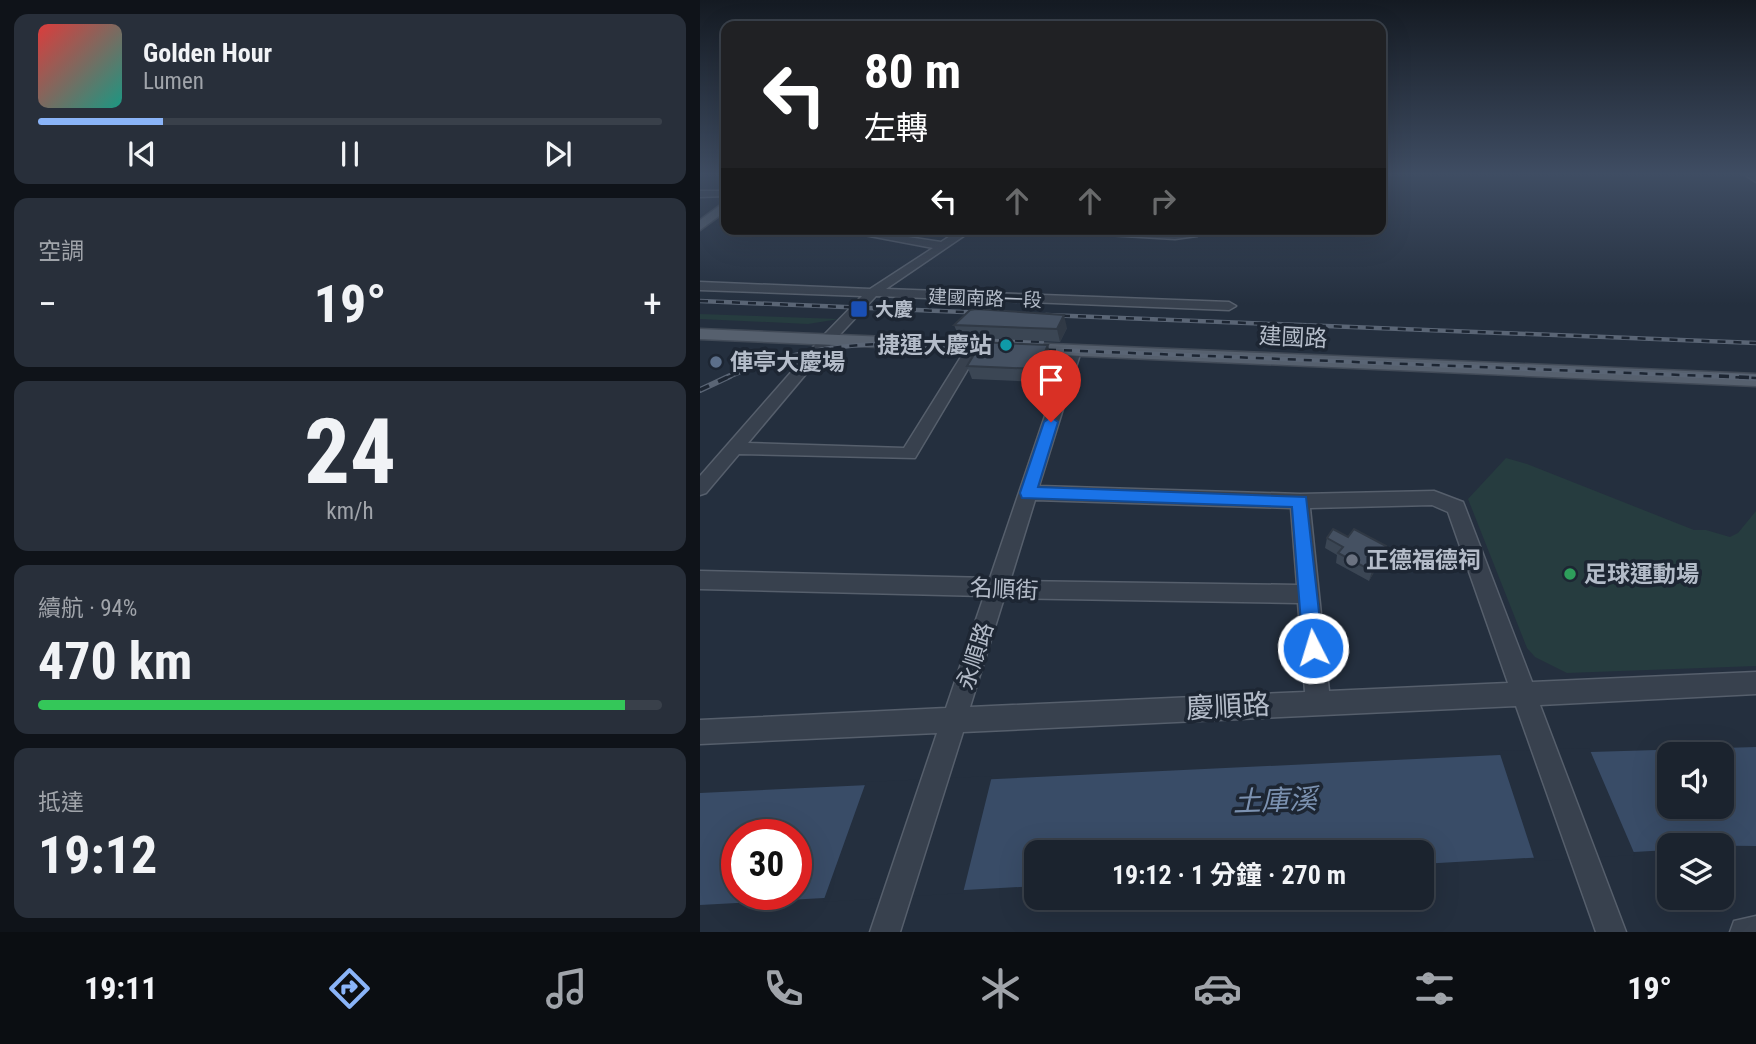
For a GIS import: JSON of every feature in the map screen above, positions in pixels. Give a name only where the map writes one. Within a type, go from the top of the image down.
[{"type":"main road","points":[[700,325],[831,335]]},
{"type":"main road","points":[[700,334],[831,335]]},
{"type":"main road","name":"建國路","points":[[831,335],[974,347],[1756,380]]},
{"type":"main road","name":"建國路","points":[[831,335],[1756,368]]},
{"type":"street","points":[[881,235],[943,246]]},
{"type":"street","points":[[700,488],[831,335],[872,293],[960,235]]},
{"type":"street","points":[[1158,235],[1184,235]]},
{"type":"street","name":"建國南路一段","points":[[700,286],[1229,306]]},
{"type":"street","points":[[734,448],[909,454],[974,347]]},
{"type":"street","name":"永順路","points":[[885,932],[1074,351]]},
{"type":"street","points":[[1028,493],[1300,501],[1434,498],[1456,507],[1611,932]]},
{"type":"street","points":[[1300,501],[1318,702]]},
{"type":"street","name":"名順街","points":[[700,580],[996,587],[1009,590],[1308,594]]},
{"type":"street","name":"慶順路","points":[[700,732],[1756,683]]},
{"type":"street","points":[[1745,932],[1756,931]]},
{"type":"green space","points":[[700,314],[839,319],[808,324],[700,319]]},
{"type":"green space","name":"足球運動場","points":[[1506,458],[1694,530],[1706,530],[1730,537],[1738,533],[1756,511],[1756,666],[1567,673],[1535,657],[1527,648],[1468,499]]},
{"type":"water","name":"土庫溪","points":[[1756,747],[1756,846],[1734,846],[1734,833],[1657,833],[1657,851],[1434,863],[1434,840],[1024,840],[1024,887],[812,899],[812,819],[721,819],[721,904],[700,905],[700,793],[1657,750],[1657,819],[1734,819],[1734,748]]},
{"type":"pier","points":[[1589,748],[1635,855],[1535,861],[1499,751]]},
{"type":"pier","points":[[992,776],[963,893],[823,902],[866,782]]},
{"type":"building","points":[[970,310],[1064,315],[1057,329],[954,325]]},
{"type":"building","points":[[974,344],[1048,345],[1037,369],[967,366],[980,345]]},
{"type":"building","points":[[1333,529],[1348,537],[1354,529],[1386,546],[1372,571],[1338,553],[1343,547],[1327,538]]},
{"type":"railway","points":[[700,301],[987,313]]},
{"type":"railway","points":[[1046,315],[1756,343]]},
{"type":"railway","points":[[983,339],[1042,342]]},
{"type":"railway","points":[[726,378],[793,355],[857,345],[993,347]]},
{"type":"railway","points":[[1032,349],[1756,378],[1719,376]]},
{"type":"railway","points":[[700,390],[730,376]]},
{"type":"place","name":"大慶","points":[[859,309]]},
{"type":"place","name":"捷運大慶站","points":[[1006,345]]},
{"type":"place","name":"俥亭大慶場","points":[[716,362]]},
{"type":"place","name":"正德福德祠","points":[[1352,560]]},
{"type":"place","name":"足球運動場","points":[[1570,574]]},
{"type":"route","points":[[1051,422],[1028,493],[1300,501],[1313,648]]}]
